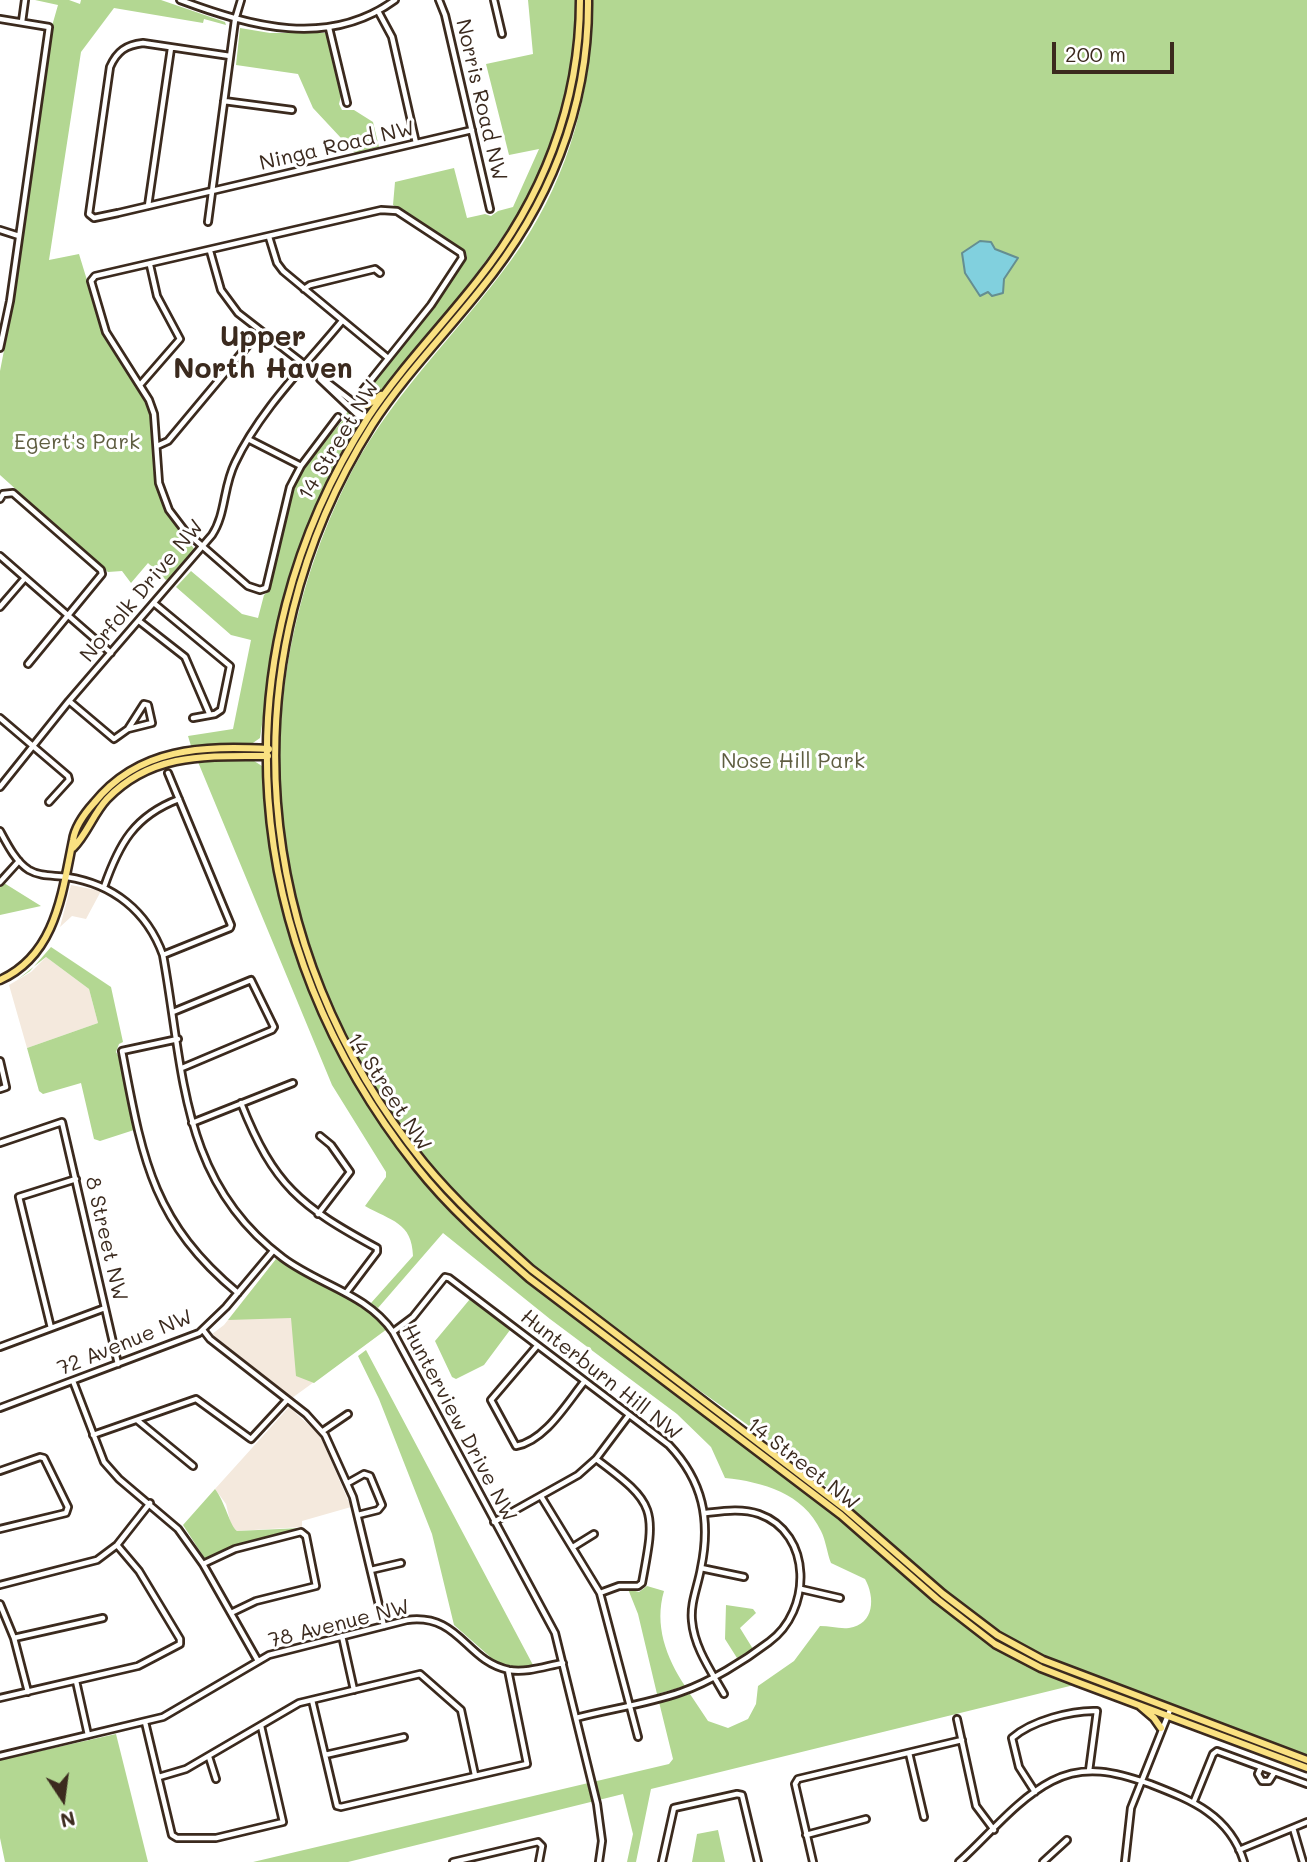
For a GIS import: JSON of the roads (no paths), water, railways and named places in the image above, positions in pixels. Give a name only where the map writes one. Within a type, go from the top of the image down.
[{"type":"main road","name":"14 Street NW","points":[[580,0],[579,46],[569,99],[552,154],[534,198],[494,260],[395,381],[369,419],[333,476],[293,574],[276,643],[268,708],[266,768],[272,844],[283,900],[312,993],[339,1049],[380,1117],[449,1203],[529,1278],[841,1515],[976,1631],[1041,1668],[1139,1705],[1168,1712],[1307,1760]]},
{"type":"main road","name":"14 Street NW","points":[[588,0],[587,47],[580,93],[567,139],[541,201],[500,265],[369,419],[332,497],[301,577],[280,673],[274,752],[280,843],[290,895],[311,966],[361,1073],[385,1111],[438,1180],[531,1269],[844,1508],[976,1622],[1044,1660],[1307,1768]]},
{"type":"main road","points":[[358,406],[374,401],[395,381]]},
{"type":"main road","points":[[253,748],[264,734],[268,708]]},
{"type":"main road","points":[[0,980],[26,963],[47,937],[58,911],[64,876],[78,827],[90,807],[108,787],[133,769],[161,756],[186,749],[253,748],[266,752]]},
{"type":"main road","points":[[73,848],[109,797],[142,772],[181,758],[274,752]]},
{"type":"main road","points":[[242,755],[259,759],[266,768]]},
{"type":"main road","points":[[1139,1705],[1161,1728]]},
{"type":"street","points":[[22,22],[25,0]]},
{"type":"street","points":[[180,0],[235,20],[284,29],[329,28],[378,10],[394,0]]},
{"type":"street","points":[[208,222],[235,20],[241,0]]},
{"type":"street","name":"Norris Road NW","points":[[439,0],[445,15],[490,209]]},
{"type":"street","points":[[494,0],[502,34]]},
{"type":"street","points":[[378,10],[391,37],[416,143]]},
{"type":"street","points":[[0,19],[49,27],[0,348]]},
{"type":"street","points":[[329,28],[347,103]]},
{"type":"street","name":"Ninga Road NW","points":[[171,48],[131,45],[114,57],[110,67],[89,214],[94,218],[472,130]]},
{"type":"street","points":[[148,206],[171,48],[230,56]]},
{"type":"street","points":[[224,101],[292,110]]},
{"type":"street","points":[[338,417],[301,466],[283,509],[266,588],[260,590],[248,586],[203,548],[177,521],[163,497],[156,461],[154,414],[140,385],[106,332],[91,281],[95,276],[390,209],[461,253],[462,258],[431,305],[363,390]]},
{"type":"street","points":[[0,230],[19,236]]},
{"type":"street","points":[[269,237],[276,263],[388,358]]},
{"type":"street","points":[[210,251],[216,278],[228,300],[260,331],[358,406],[369,419]]},
{"type":"street","points":[[140,385],[180,339],[157,296],[150,265]]},
{"type":"street","points":[[304,289],[310,285],[375,270],[380,273]]},
{"type":"street","name":"Norfolk Drive NW","points":[[0,787],[69,701],[203,548],[219,524],[230,474],[248,439],[274,402],[342,321]]},
{"type":"street","points":[[157,446],[168,441],[260,331]]},
{"type":"street","points":[[320,378],[360,417],[369,419]]},
{"type":"street","points":[[248,439],[301,466]]},
{"type":"street","points":[[0,499],[3,494],[12,493],[101,570],[102,574],[28,664]]},
{"type":"street","points":[[0,556],[111,653]]},
{"type":"street","points":[[0,607],[25,578]]},
{"type":"street","points":[[155,604],[230,666],[221,710],[193,718]]},
{"type":"street","points":[[139,621],[185,657],[209,713]]},
{"type":"street","points":[[69,701],[114,739],[128,729],[152,723],[148,705],[144,704],[133,717],[128,729]]},
{"type":"street","points":[[0,718],[68,776],[69,780],[49,802]]},
{"type":"street","points":[[163,955],[230,928],[231,925],[168,773]]},
{"type":"street","points":[[104,887],[114,856],[139,822],[179,799]]},
{"type":"street","points":[[0,831],[19,861],[39,874],[64,876]]},
{"type":"street","points":[[0,882],[19,861]]},
{"type":"street","name":"Hunterview Drive NW","points":[[64,876],[104,887],[135,908],[155,933],[163,955],[192,1123],[206,1166],[226,1201],[273,1251],[377,1313],[393,1332],[494,1522],[548,1616],[563,1663],[601,1821],[599,1862]]},
{"type":"street","points":[[173,1012],[251,980],[274,1027],[182,1068]]},
{"type":"street","points":[[178,1039],[122,1051],[144,1160],[156,1192],[175,1225],[195,1253],[238,1293]]},
{"type":"street","points":[[0,1061],[6,1087],[0,1089]]},
{"type":"street","points":[[192,1123],[293,1083]]},
{"type":"street","points":[[241,1103],[258,1144],[280,1180],[318,1214],[377,1248],[377,1252],[346,1293]]},
{"type":"street","name":"8 Street NW","points":[[0,1143],[62,1122],[118,1364]]},
{"type":"street","points":[[318,1214],[350,1172],[331,1145],[320,1136]]},
{"type":"street","points":[[51,1328],[19,1197],[76,1179]]},
{"type":"street","name":"72 Avenue NW","points":[[0,1408],[203,1330],[273,1251]]},
{"type":"street","name":"Hunterburn Hill NW","points":[[393,1332],[413,1317],[445,1277],[629,1415],[681,1458],[699,1488],[706,1513],[692,1623],[701,1652],[724,1694]]},
{"type":"street","points":[[0,1347],[105,1308]]},
{"type":"street","points":[[203,1330],[210,1339],[323,1432],[348,1483],[384,1626]]},
{"type":"street","points":[[537,1346],[507,1385],[492,1395],[491,1400],[516,1446],[547,1427],[584,1382]]},
{"type":"street","points":[[74,1381],[93,1435],[110,1470],[172,1520],[203,1564],[258,1661]]},
{"type":"street","points":[[93,1435],[196,1399],[251,1439],[287,1400]]},
{"type":"street","points":[[323,1432],[348,1414]]},
{"type":"street","points":[[494,1522],[578,1475],[596,1458],[629,1415]]},
{"type":"street","points":[[136,1419],[193,1466]]},
{"type":"street","points":[[0,1471],[44,1458],[68,1507],[66,1513],[0,1529]]},
{"type":"street","points":[[596,1458],[640,1494],[652,1524],[642,1583],[638,1586],[619,1586],[600,1594]]},
{"type":"street","points":[[348,1483],[364,1474],[370,1476],[382,1505],[379,1510],[358,1515]]},
{"type":"street","points":[[542,1497],[600,1594],[638,1737]]},
{"type":"street","points":[[0,1585],[91,1562],[117,1545],[150,1503]]},
{"type":"street","points":[[576,1718],[681,1692],[756,1651],[782,1632],[801,1589],[802,1576],[795,1548],[777,1525],[761,1514],[742,1510],[706,1513]]},
{"type":"street","points":[[203,1564],[235,1549],[301,1532],[306,1536],[316,1586],[256,1601],[231,1613]]},
{"type":"street","points":[[573,1547],[594,1534]]},
{"type":"street","points":[[0,1698],[138,1666],[180,1644],[139,1571],[117,1545]]},
{"type":"street","points":[[371,1570],[401,1563]]},
{"type":"street","points":[[701,1568],[744,1577]]},
{"type":"street","points":[[801,1589],[839,1598]]},
{"type":"street","points":[[0,1604],[14,1638],[28,1692]]},
{"type":"street","points":[[14,1638],[103,1618]]},
{"type":"street","name":"78 Avenue NW","points":[[0,1756],[145,1722],[201,1697],[258,1661],[281,1651],[414,1619],[438,1622],[458,1633],[483,1659],[508,1670]]},
{"type":"street","points":[[342,1636],[354,1690]]},
{"type":"street","points":[[312,1700],[338,1807],[529,1761],[508,1670],[563,1663]]},
{"type":"street","points":[[159,1777],[186,1769],[209,1757],[299,1703],[420,1674],[461,1710],[475,1775]]},
{"type":"street","points":[[76,1681],[88,1735]]},
{"type":"street","points":[[1035,1792],[1019,1767],[1012,1738],[1037,1725],[1061,1717],[1097,1711],[1089,1770]]},
{"type":"street","points":[[1125,1862],[1128,1828],[1140,1781],[1168,1712]]},
{"type":"street","points":[[957,1719],[979,1814],[994,1830]]},
{"type":"street","points":[[145,1722],[173,1835],[177,1838],[216,1838],[281,1823],[284,1820],[261,1726]]},
{"type":"street","points":[[325,1755],[404,1737]]},
{"type":"street","points":[[813,1862],[795,1784],[798,1779],[962,1740]]},
{"type":"street","points":[[1194,1801],[1213,1754],[1217,1751],[1307,1784]]},
{"type":"street","points":[[908,1753],[924,1817]]},
{"type":"street","points":[[209,1757],[216,1779]]},
{"type":"street","points":[[1261,1768],[1258,1774],[1262,1781],[1269,1781],[1274,1773]]},
{"type":"street","points":[[959,1862],[1035,1792],[1052,1781],[1089,1770],[1112,1772],[1194,1801],[1225,1826],[1244,1862]]},
{"type":"street","points":[[662,1862],[674,1808],[737,1794],[742,1795],[758,1862]]},
{"type":"street","points":[[806,1835],[866,1819]]},
{"type":"street","points":[[1240,1850],[1307,1822]]},
{"type":"street","points":[[1293,1828],[1303,1862]]},
{"type":"street","points":[[1043,1862],[1067,1840]]},
{"type":"street","points":[[453,1862],[538,1842],[542,1846],[539,1862]]},
{"type":"water","points":[[980,241],[991,242],[995,249],[1018,258],[1004,279],[1003,293],[992,296],[988,292],[980,296],[965,273],[962,253]]},
{"type":"district","name":"Upper North Haven","points":[[263,353]]},
{"type":"park label","name":"Egert's Park","points":[[77,443]]},
{"type":"park label","name":"Nose Hill Park","points":[[793,762]]}]
